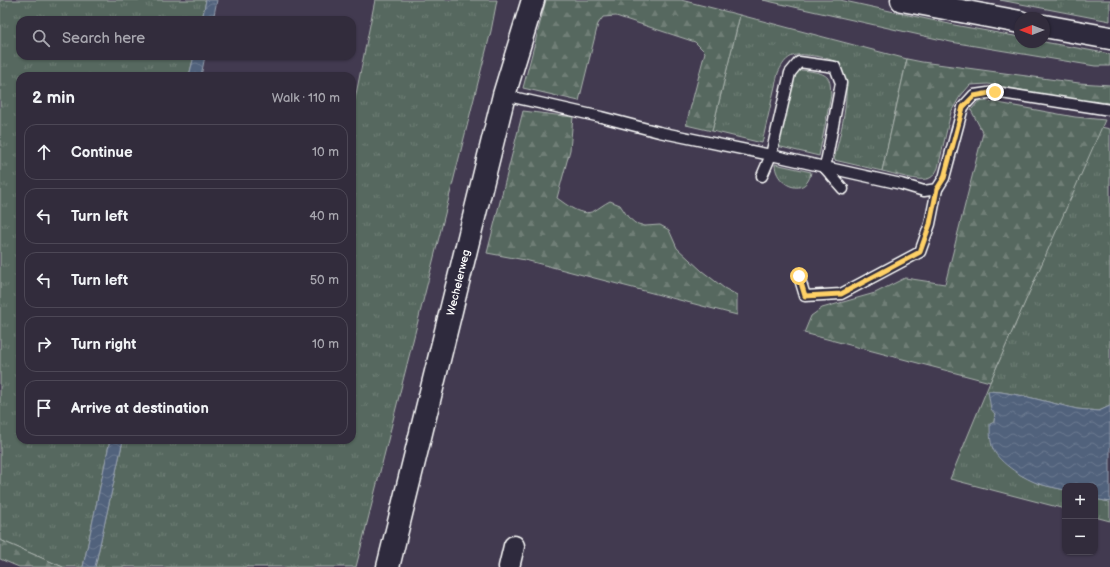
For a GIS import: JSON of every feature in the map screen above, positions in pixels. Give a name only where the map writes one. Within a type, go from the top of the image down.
[{"type":"street","name":"Wechelerweg","points":[[388,567],[504,95],[533,0]]},
{"type":"street","points":[[902,0],[1014,21]]},
{"type":"street","points":[[1050,27],[1110,38]]},
{"type":"street","points":[[509,567],[514,546]]},
{"type":"lane","points":[[762,176],[771,155],[790,73],[799,62],[835,67],[841,83],[825,168]]},
{"type":"lane","points":[[799,276],[805,296],[841,294],[920,252],[930,224],[937,189],[944,178],[963,107],[974,96],[995,92],[1110,110]]},
{"type":"lane","points":[[504,95],[659,132],[901,184],[924,191],[937,189]]},
{"type":"lane","points":[[825,168],[844,189]]},
{"type":"green space","points":[[0,0],[206,0],[203,16],[16,16],[16,60],[193,60],[190,72],[16,72],[16,444],[109,444],[83,567],[63,567],[0,540]]},
{"type":"green space","points":[[375,0],[497,0],[491,31],[356,567],[95,567],[122,444],[356,444],[356,94]]},
{"type":"green space","points":[[546,0],[681,0],[740,15],[712,131],[686,125],[705,52],[695,42],[616,16],[603,17],[598,24],[579,101],[523,88]]},
{"type":"green space","points":[[763,0],[840,0],[954,25],[1014,36],[1014,48],[1050,48],[1050,43],[1110,54],[1110,66],[1095,66],[951,42]]},
{"type":"green space","points":[[1000,0],[1110,0],[1110,21]]},
{"type":"green space","points":[[740,15],[907,59],[882,171],[834,160],[843,123],[846,94],[845,80],[842,70],[835,62],[817,56],[796,55],[788,58],[783,64],[778,73],[762,143],[712,131]]},
{"type":"green space","points":[[907,59],[1079,83],[1110,85],[1110,103],[1077,100],[988,84],[970,85],[959,98],[951,112],[938,168],[935,174],[926,179],[906,177],[882,171]]},
{"type":"green space","points":[[799,70],[820,73],[827,77],[830,82],[831,95],[819,156],[777,146],[793,78]]},
{"type":"green space","points":[[987,101],[1075,117],[1105,120],[990,382],[804,333],[811,316],[822,308],[875,293],[905,278],[945,284],[983,133],[971,110],[978,102]]},
{"type":"green space","points":[[523,111],[573,117],[570,150],[557,198],[574,209],[584,212],[594,211],[610,201],[620,205],[628,217],[635,223],[645,226],[660,225],[669,230],[677,248],[702,271],[724,288],[737,295],[737,315],[525,260],[487,253]]},
{"type":"green space","points":[[1101,127],[1110,129],[1110,406],[1099,411],[1077,409],[1024,396],[988,391],[995,414],[994,422],[1019,474],[1039,484],[1062,489],[1062,508],[950,479],[990,382]]},
{"type":"green space","points":[[775,164],[811,172],[804,185],[798,187],[792,186],[785,183],[780,178],[776,172]]},
{"type":"green space","points":[[1098,500],[1110,502],[1110,521],[1098,518]]},
{"type":"green space","points":[[0,540],[63,567],[19,567],[0,559]]},
{"type":"water","points":[[206,0],[217,0],[214,16],[203,16]]},
{"type":"water","points":[[193,60],[204,60],[202,72],[190,72]]},
{"type":"water","points":[[988,391],[1024,396],[1077,409],[1099,411],[1110,406],[1110,502],[1098,500],[1098,483],[1062,483],[1062,489],[1034,482],[1007,465],[996,454],[991,443],[990,424],[994,422],[995,414],[991,409]]},
{"type":"water","points":[[109,444],[122,444],[95,567],[83,567]]},
{"type":"route","points":[[799,276],[805,296],[841,294],[920,252],[930,224],[937,189],[944,178],[963,107],[974,96],[995,92]]}]
